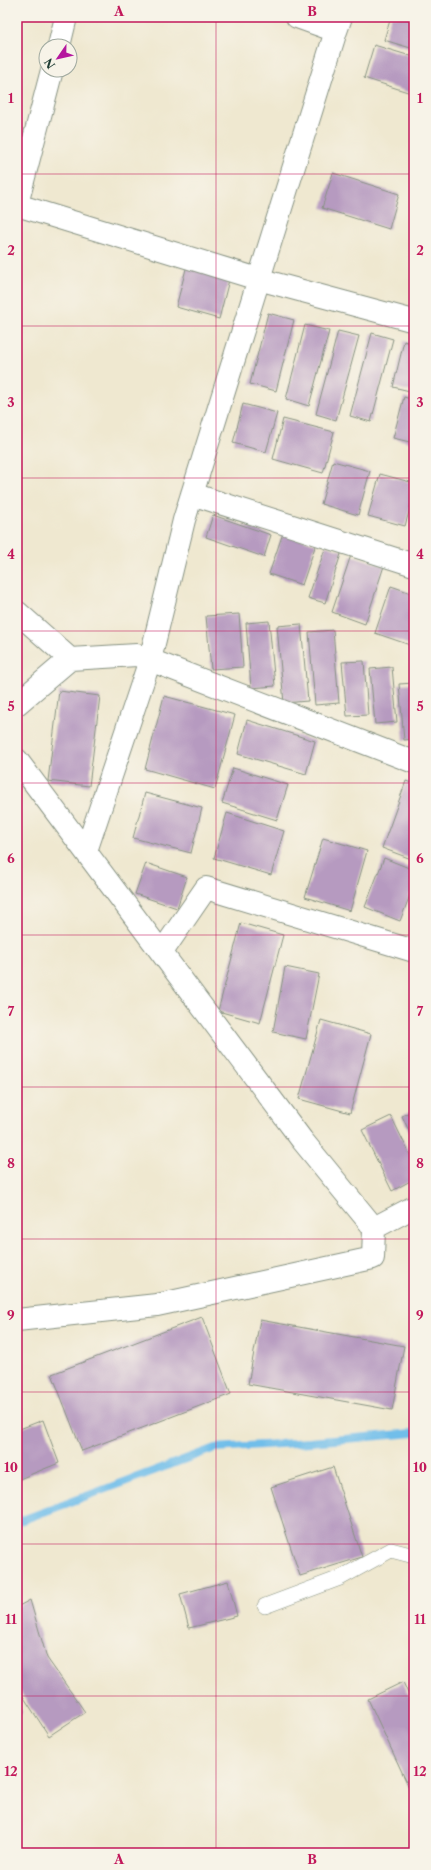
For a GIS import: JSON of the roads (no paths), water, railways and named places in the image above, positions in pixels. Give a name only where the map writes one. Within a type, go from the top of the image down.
[{"type":"street","points":[[60,38],[66,17]]},
{"type":"street","points":[[86,851],[150,660],[184,520],[258,279],[339,24],[297,17]]},
{"type":"street","points":[[50,78],[17,204],[258,279],[414,321]]},
{"type":"street","points":[[192,494],[414,565]]},
{"type":"street","points":[[17,612],[70,658]]},
{"type":"street","points":[[17,704],[70,658],[136,655],[414,762]]},
{"type":"street","points":[[17,760],[302,1140],[374,1228],[373,1258],[157,1305],[17,1320]]},
{"type":"street","points":[[162,952],[206,888],[414,951]]},
{"type":"street","points":[[374,1228],[414,1207]]},
{"type":"lane","points":[[265,1606],[340,1578],[391,1550],[414,1556]]},
{"type":"waterway","points":[[17,1522],[215,1448],[414,1433]]}]
